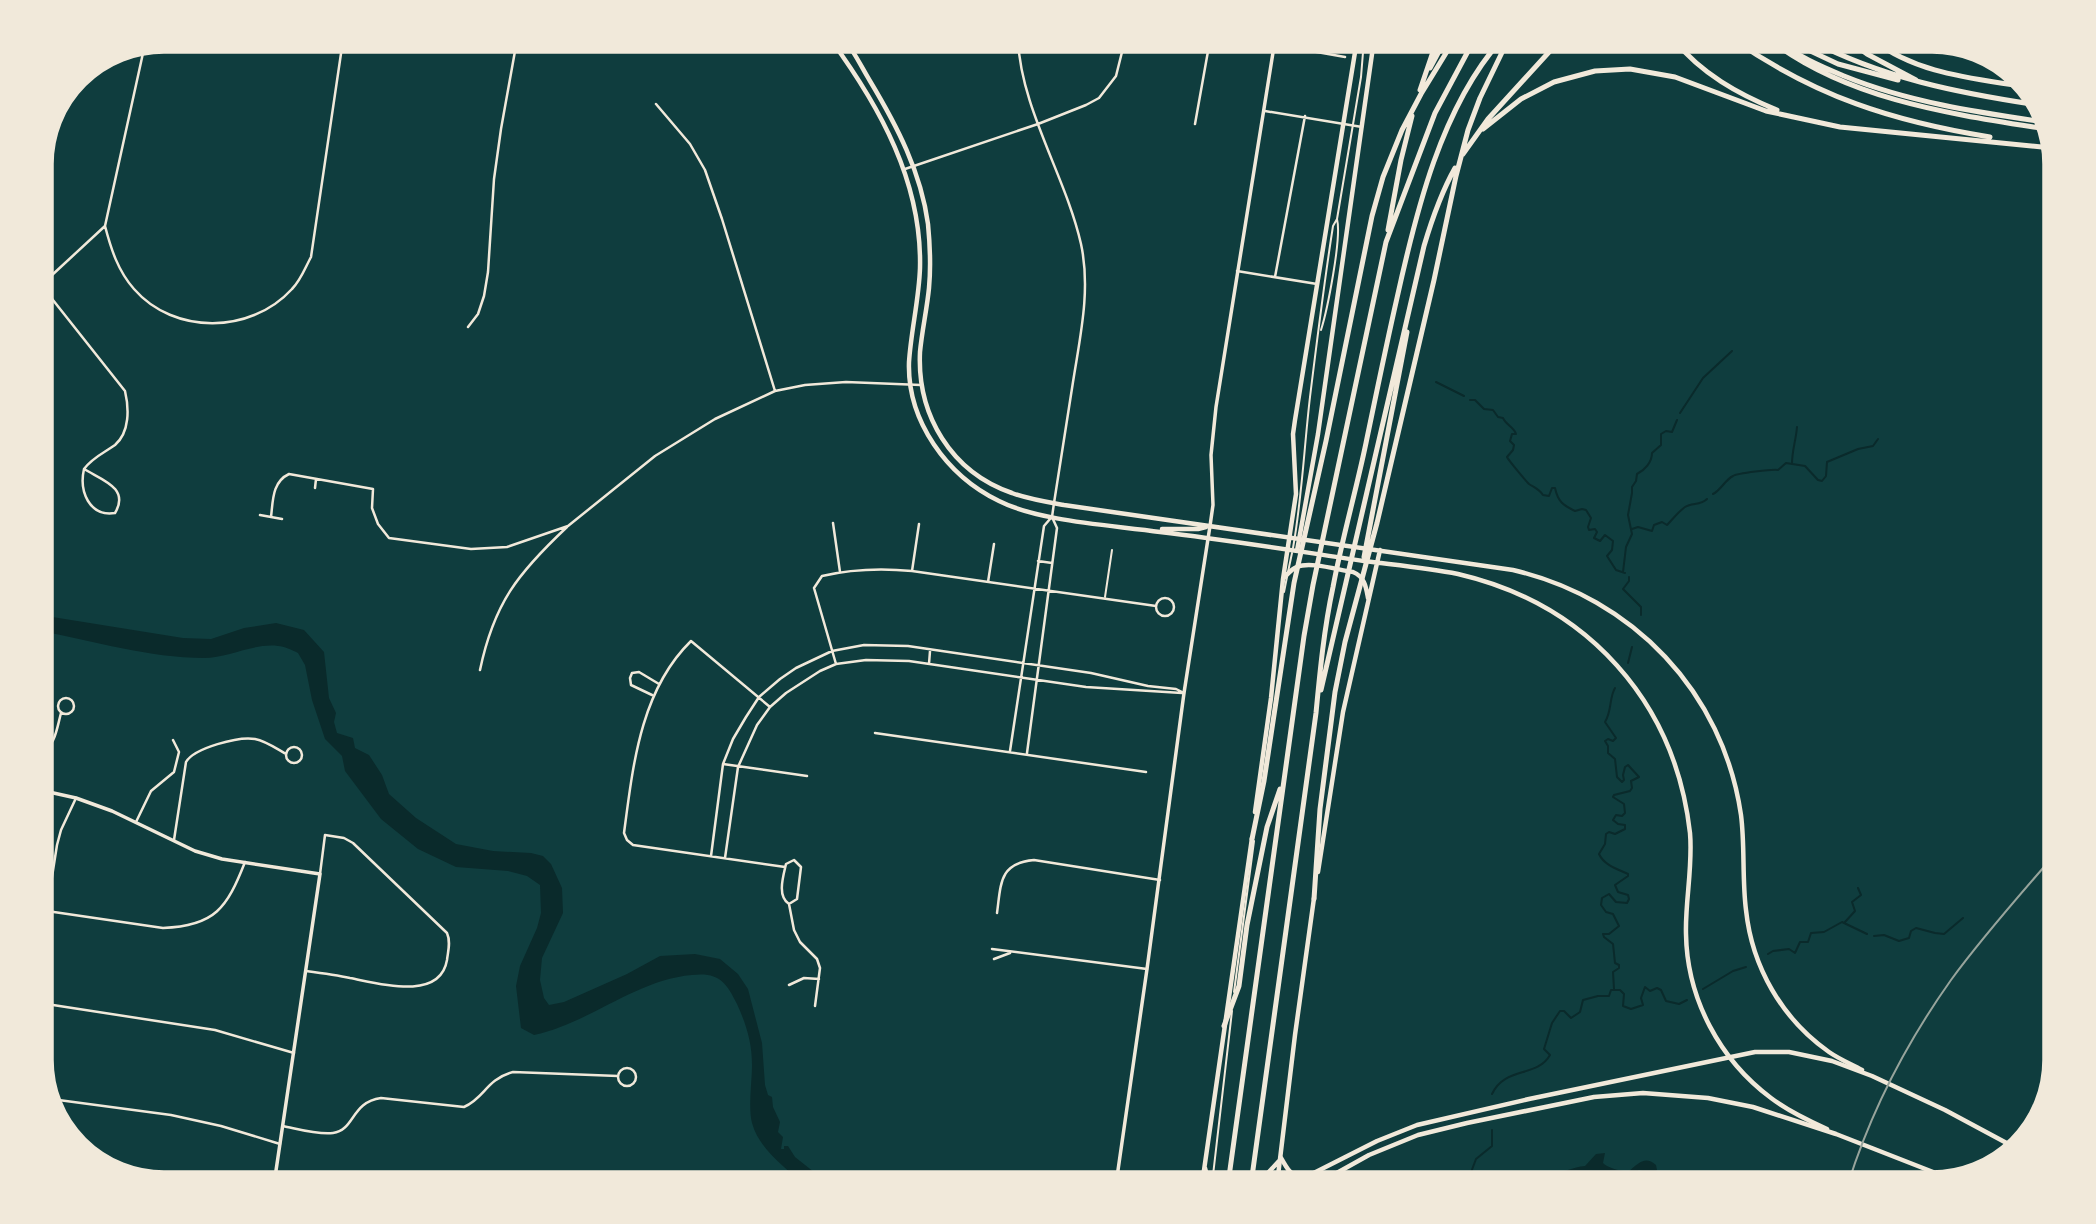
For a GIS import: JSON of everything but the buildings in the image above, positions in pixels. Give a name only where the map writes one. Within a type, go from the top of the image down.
[{"type":"highway","points":[[1229,1172],[1313,585],[1387,242],[1404,144],[1433,52]]},
{"type":"highway","points":[[1423,81],[1439,52]]},
{"type":"highway","points":[[1251,839],[1264,781],[1294,583],[1379,193],[1407,121],[1446,52]]},
{"type":"highway","points":[[1387,242],[1435,113],[1468,52]]},
{"type":"highway","points":[[1251,1172],[1333,588],[1420,203],[1453,117],[1491,52]]},
{"type":"highway","points":[[1314,899],[1320,809],[1335,692],[1357,592],[1377,523],[1468,130],[1502,52]]},
{"type":"highway","points":[[1316,713],[1416,279],[1433,216],[1444,187],[1469,143],[1500,104],[1549,52]]},
{"type":"highway","points":[[1685,52],[1697,65],[1723,84],[1791,116]]},
{"type":"highway","points":[[1753,52],[1810,86],[1870,110],[1934,128],[2041,145]]},
{"type":"highway","points":[[1788,52],[1807,65],[1928,108],[2038,128]]},
{"type":"highway","points":[[1796,52],[1861,85],[1930,103],[2034,120]]},
{"type":"highway","points":[[1810,52],[1890,79],[2026,103]]},
{"type":"highway","points":[[1835,52],[1867,67],[1953,91]]},
{"type":"highway","points":[[1864,52],[1921,82],[1953,91]]},
{"type":"highway","points":[[1890,52],[1922,67],[2011,85]]},
{"type":"highway","points":[[1478,133],[1535,91],[1580,74],[1611,69],[1664,74],[1766,111],[1840,127],[2041,146]]},
{"type":"highway","points":[[1359,584],[1416,279]]},
{"type":"highway","points":[[1224,1026],[1239,986],[1247,925],[1267,827],[1284,776]]},
{"type":"main road","points":[[840,52],[855,72],[881,118],[905,169],[920,250],[910,349],[910,384],[917,412],[929,437],[955,471],[983,493],[1000,502],[1052,517],[1458,573],[1520,593],[1573,624],[1608,654],[1623,671],[1655,721],[1675,765],[1690,837],[1686,935],[1688,957],[1698,1001],[1708,1024],[1729,1057],[1756,1086],[1791,1112],[1836,1134]]},
{"type":"main road","points":[[852,52],[885,106],[914,167],[923,200],[929,249],[929,286],[920,351],[920,385],[933,423],[946,444],[969,469],[985,481],[1012,493],[1054,503],[1501,568],[1541,577],[1606,607],[1658,648],[1681,676],[1703,708],[1727,757],[1736,786],[1741,817],[1747,923],[1756,957],[1767,982],[1790,1016],[1830,1052],[1872,1076],[1972,1123],[2006,1143]]},
{"type":"main road","points":[[1203,1172],[1271,698],[1296,484],[1293,434],[1355,52]]},
{"type":"main road","points":[[1297,551],[1318,434],[1372,52]]},
{"type":"main road","points":[[920,250],[929,249]]},
{"type":"main road","points":[[1145,530],[1198,529],[1210,526]]},
{"type":"main road","points":[[1279,1172],[1295,1035],[1343,712],[1380,550]]},
{"type":"main road","points":[[1283,579],[1300,565],[1353,572],[1364,581],[1368,599]]},
{"type":"main road","points":[[1315,1172],[1377,1141],[1417,1125],[1741,1054],[1774,1051],[1803,1054],[1824,1058],[1872,1076]]},
{"type":"main road","points":[[1339,1172],[1400,1141],[1442,1129],[1618,1094],[1688,1096],[1753,1107],[1836,1134],[1933,1172]]},
{"type":"main road","points":[[1529,1099],[1532,1109]]},
{"type":"main road","points":[[1281,1158],[1289,1172]]},
{"type":"main road","points":[[1269,1172],[1281,1158]]},
{"type":"main road","points":[[1204,1164],[1207,1172]]},
{"type":"street","points":[[143,55],[105,226],[121,272],[135,290],[154,306],[179,320],[216,324],[245,319],[270,307],[292,289],[311,257],[342,52]]},
{"type":"street","points":[[468,327],[478,314],[484,296],[494,179],[515,52]]},
{"type":"street","points":[[1020,52],[1023,75],[1038,124],[1061,181],[1081,244],[1085,294],[1052,517],[1057,528],[1027,753]]},
{"type":"street","points":[[905,169],[1038,124],[1099,98],[1116,76],[1122,52]]},
{"type":"street","points":[[1195,124],[1208,52]]},
{"type":"street","points":[[1118,1172],[1184,693],[1213,505],[1212,434],[1273,52]]},
{"type":"street","points":[[1321,52],[1345,57]]},
{"type":"street","points":[[656,104],[690,144],[705,170],[775,391]]},
{"type":"street","points":[[1265,111],[1362,127]]},
{"type":"street","points":[[1275,277],[1305,116]]},
{"type":"street","points":[[53,274],[105,226]]},
{"type":"street","points":[[1237,271],[1317,284]]},
{"type":"street","points":[[53,299],[125,391],[129,408],[124,434],[117,444],[90,461],[84,469],[81,481],[93,507],[106,514],[115,513],[120,504],[119,492],[84,469]]},
{"type":"street","points":[[480,670],[499,609],[515,582],[536,556],[568,526],[654,456],[715,419],[775,391],[805,385],[846,382],[920,385]]},
{"type":"street","points":[[271,517],[275,491],[283,477],[289,474],[373,489],[372,508],[378,524],[389,538],[398,541],[471,549],[507,547],[568,526]]},
{"type":"street","points":[[315,488],[316,479]]},
{"type":"street","points":[[260,515],[282,519]]},
{"type":"street","points":[[1010,751],[1044,526],[1052,517]]},
{"type":"street","points":[[833,523],[840,572]]},
{"type":"street","points":[[912,571],[919,524]]},
{"type":"street","points":[[988,582],[994,544]]},
{"type":"street","points":[[1038,561],[1052,563]]},
{"type":"street","points":[[836,664],[814,588],[822,576],[840,572],[878,569],[912,571],[1156,606]]},
{"type":"street","points":[[1161,599],[1166,599],[1171,601],[1173,609],[1167,616],[1161,616],[1156,606],[1161,599]]},
{"type":"street","points":[[770,707],[691,641],[653,696],[633,766],[624,833],[633,845],[785,867]]},
{"type":"street","points":[[711,856],[723,764],[733,739],[759,697],[796,668],[832,651],[885,644],[1091,673],[1184,693]]},
{"type":"street","points":[[929,664],[930,650]]},
{"type":"street","points":[[725,858],[738,767],[757,724],[770,707],[805,680],[836,664],[886,659],[1086,687],[1184,693]]},
{"type":"street","points":[[653,696],[631,685],[632,673],[639,672],[659,684]]},
{"type":"street","points":[[53,743],[61,713],[57,706],[64,698],[72,700],[74,710],[69,714],[61,713]]},
{"type":"street","points":[[875,733],[1146,772]]},
{"type":"street","points":[[174,841],[186,762],[190,756],[232,740],[246,738],[257,739],[286,754],[293,763],[299,761],[302,756],[301,750],[296,747],[289,748],[286,754]]},
{"type":"street","points":[[136,822],[151,791],[174,772],[179,752],[173,740]]},
{"type":"street","points":[[723,764],[807,776]]},
{"type":"street","points":[[53,793],[76,798],[136,822],[195,851],[245,863],[320,874]]},
{"type":"street","points":[[53,871],[61,830],[76,798]]},
{"type":"street","points":[[276,1172],[325,835],[344,838],[353,843],[447,933],[450,940],[446,965],[441,976],[415,986],[395,987],[306,971]]},
{"type":"street","points":[[789,904],[797,899],[802,867],[794,860],[789,861],[785,867],[782,895],[784,901],[789,904],[794,930],[800,942],[817,959],[820,968],[815,1006]]},
{"type":"street","points":[[997,913],[1001,883],[1006,872],[1013,864],[1021,861],[1034,860],[1160,880]]},
{"type":"street","points":[[53,912],[163,928],[181,928],[210,917],[221,908],[233,892],[245,863]]},
{"type":"street","points":[[992,949],[1147,969]]},
{"type":"street","points":[[994,959],[1013,952]]},
{"type":"street","points":[[789,985],[804,978],[819,979]]},
{"type":"street","points":[[53,1005],[215,1030],[294,1053]]},
{"type":"street","points":[[629,1068],[634,1071],[636,1077],[631,1084],[625,1085],[620,1082],[618,1076],[623,1069],[629,1068]]},
{"type":"street","points":[[283,1126],[332,1133],[348,1125],[363,1104],[381,1098],[464,1107],[473,1103],[489,1084],[513,1072],[618,1076]]},
{"type":"street","points":[[60,1100],[171,1115],[221,1126],[280,1144]]},
{"type":"lane","points":[[1319,335],[1325,318],[1333,267],[1363,52]]},
{"type":"lane","points":[[1212,1172],[1272,706],[1274,660],[1297,521],[1319,318],[1333,226],[1338,219]]},
{"type":"lane","points":[[1105,598],[1112,550]]},
{"type":"water","points":[[53,617],[183,638],[211,639],[244,628],[276,623],[304,630],[324,652],[329,698],[336,713],[334,722],[337,733],[353,738],[355,748],[369,755],[382,775],[389,794],[416,818],[456,844],[493,851],[531,853],[543,856],[551,864],[562,888],[563,913],[542,958],[540,980],[544,998],[549,1005],[564,1002],[660,956],[695,954],[720,959],[738,974],[748,989],[762,1043],[765,1085],[780,1122],[778,1132],[783,1137],[781,1149],[788,1146],[795,1157],[814,1172],[790,1172],[773,1157],[755,1132],[750,1110],[752,1065],[748,1033],[733,996],[725,984],[715,977],[692,975],[651,985],[574,1021],[534,1035],[521,1028],[516,986],[520,966],[541,913],[540,885],[527,876],[508,871],[456,867],[418,849],[381,819],[345,771],[342,756],[325,739],[312,700],[305,665],[298,653],[283,647],[269,646],[204,658],[122,648],[53,634]]},
{"type":"water","points":[[1605,1153],[1603,1163],[1615,1169],[1629,1171],[1639,1163],[1648,1161],[1656,1165],[1657,1170],[1655,1172],[1559,1172],[1585,1166],[1596,1154]]},
{"type":"waterway","points":[[1680,413],[1703,378],[1732,351]]},
{"type":"waterway","points":[[1436,382],[1464,396]]},
{"type":"waterway","points":[[1470,400],[1475,400],[1484,409],[1493,410],[1514,430],[1516,434],[1512,434],[1510,441],[1514,445],[1513,450],[1507,457],[1529,484],[1543,495],[1549,496],[1552,488],[1555,488],[1564,505],[1575,511],[1586,510],[1591,518],[1589,530],[1595,529],[1597,532],[1594,538],[1600,541],[1605,535],[1613,541],[1612,550],[1607,556],[1616,570],[1625,573]]},
{"type":"waterway","points":[[1623,572],[1626,547],[1632,534],[1628,515],[1632,487],[1637,474],[1648,465],[1652,453],[1661,445],[1661,434],[1672,432],[1677,420]]},
{"type":"waterway","points":[[1792,464],[1797,427]]},
{"type":"waterway","points":[[1713,494],[1733,476],[1778,470],[1786,463],[1805,466],[1822,481],[1826,476],[1827,462],[1873,446],[1878,439]]},
{"type":"waterway","points":[[1632,529],[1638,527],[1652,531],[1654,525],[1662,522],[1667,525],[1685,507],[1707,499]]},
{"type":"waterway","points":[[1629,577],[1623,589],[1641,607],[1641,615]]},
{"type":"waterway","points":[[1628,663],[1632,647]]},
{"type":"waterway","points":[[1614,989],[1613,972],[1619,965],[1615,963],[1613,944],[1603,934],[1609,934],[1619,926],[1613,914],[1606,912],[1601,905],[1602,898],[1609,894],[1616,902],[1627,903],[1628,895],[1618,892],[1615,885],[1628,874],[1607,864],[1599,854],[1605,844],[1606,834],[1615,834],[1625,829],[1625,825],[1613,820],[1616,815],[1622,816],[1625,813],[1624,804],[1613,797],[1614,795],[1630,791],[1631,781],[1639,777],[1628,765],[1625,767],[1622,782],[1617,777],[1615,759],[1608,753],[1605,741],[1613,741],[1616,738],[1605,722],[1615,688]]},
{"type":"waterway","points":[[1845,922],[1855,911],[1852,902],[1861,895],[1858,888]]},
{"type":"waterway","points":[[1874,936],[1884,935],[1899,941],[1909,938],[1911,931],[1916,928],[1944,934],[1963,918]]},
{"type":"waterway","points":[[1768,954],[1789,949],[1795,953],[1800,942],[1808,942],[1811,933],[1824,932],[1842,922],[1867,934]]},
{"type":"waterway","points":[[1703,989],[1733,971],[1746,967]]},
{"type":"waterway","points":[[1492,1094],[1505,1079],[1537,1067],[1550,1055],[1544,1049],[1552,1023],[1560,1011],[1564,1011],[1571,1018],[1580,1012],[1583,1000],[1609,996],[1611,990],[1620,990],[1624,994],[1623,1006],[1631,1009],[1643,1005],[1641,998],[1645,987],[1650,991],[1657,988],[1661,990],[1666,1001],[1679,1004],[1687,1000]]},
{"type":"waterway","points":[[1471,1172],[1476,1159],[1492,1146],[1492,1130]]},
{"type":"railway","points":[[1852,1172],[1879,1104],[1905,1053],[1935,1004],[1963,964],[2044,867]]}]
